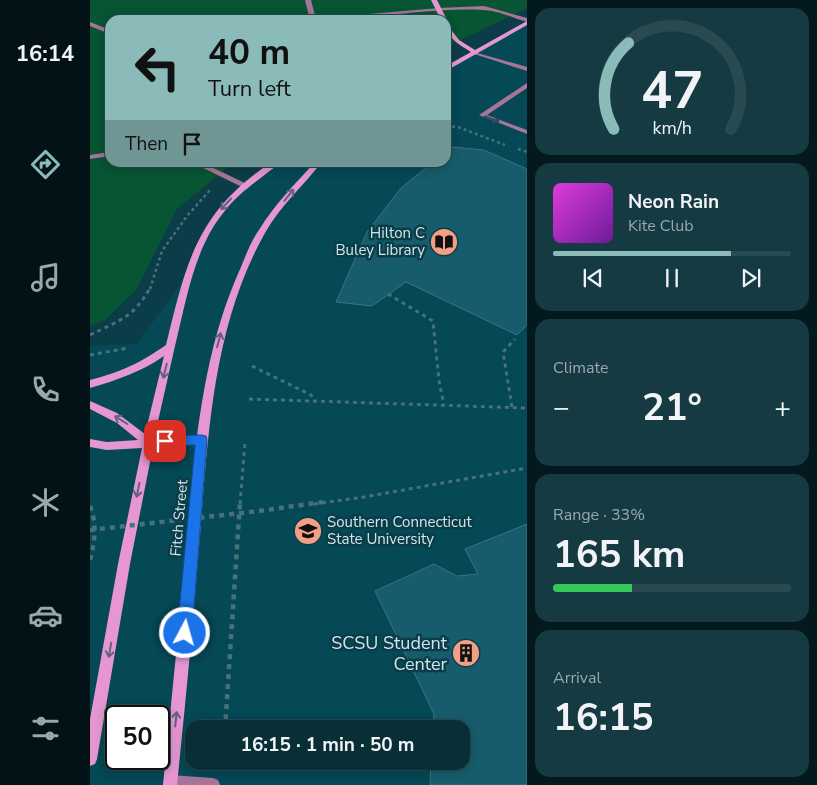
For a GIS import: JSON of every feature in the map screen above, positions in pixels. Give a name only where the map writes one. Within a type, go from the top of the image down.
[{"type":"main road","points":[[434,0],[442,15]]},
{"type":"main road","points":[[451,66],[527,22]]},
{"type":"main road","points":[[451,32],[457,41],[476,53]]},
{"type":"main road","points":[[90,759],[147,442],[190,271],[207,232],[222,207],[245,185],[271,167]]},
{"type":"main road","name":"Fitch Street","points":[[170,783],[191,568],[201,440],[206,399],[214,360],[239,277],[264,227],[314,167]]},
{"type":"main road","points":[[90,384],[121,376],[145,364],[170,347]]},
{"type":"main road","points":[[90,406],[117,417],[132,426],[147,442]]},
{"type":"main road","points":[[90,443],[107,446],[201,440]]},
{"type":"lane","points":[[308,0],[312,15]]},
{"type":"lane","points":[[484,8],[487,0]]},
{"type":"lane","points":[[380,15],[484,8],[527,22]]},
{"type":"lane","points":[[90,24],[105,30]]},
{"type":"lane","points":[[476,53],[527,70]]},
{"type":"lane","points":[[527,85],[482,115],[527,132]]},
{"type":"lane","points":[[90,157],[105,155]]},
{"type":"lane","points":[[205,167],[245,185]]},
{"type":"lane","points":[[170,783],[213,785]]},
{"type":"path","points":[[451,127],[527,152]]},
{"type":"path","points":[[90,335],[129,316],[142,302],[152,285],[162,252],[205,194],[226,176]]},
{"type":"path","points":[[388,294],[433,321],[439,381],[444,405]]},
{"type":"path","points":[[512,407],[503,352],[515,339]]},
{"type":"path","points":[[90,354],[134,349]]},
{"type":"path","points":[[252,366],[311,395],[315,401]]},
{"type":"path","points":[[249,399],[527,408]]},
{"type":"path","points":[[226,720],[237,531],[245,443]]},
{"type":"path","points":[[90,530],[364,497],[527,468]]},
{"type":"path","points":[[90,506],[95,522],[95,542],[90,560]]},
{"type":"shaded area","name":"Southern Connecticut State University","points":[[527,23],[527,785],[90,785],[90,346],[137,344],[190,271],[222,207],[273,167],[451,167],[451,66]]},
{"type":"green space","points":[[90,0],[527,0],[527,8],[451,45],[451,15],[105,15],[105,167],[229,167],[177,209],[136,290],[105,320],[90,326]]},
{"type":"building","name":"Hilton C Buley Library","points":[[451,148],[484,150],[527,169],[527,325],[517,335],[406,282],[372,306],[336,302],[367,232],[401,188],[427,167],[451,167]]},
{"type":"building","name":"SCSU Student Center","points":[[527,524],[527,785],[430,785],[431,770],[470,770],[470,720],[434,720],[434,714],[375,591],[434,564],[457,576],[478,574],[465,549]]},
{"type":"place","name":"Hilton C Buley Library","points":[[444,242]]},
{"type":"place","name":"Southern Connecticut State University","points":[[308,531]]},
{"type":"place","name":"SCSU Student Center","points":[[466,653]]},
{"type":"route","points":[[165,441],[201,440],[185,633]]}]
